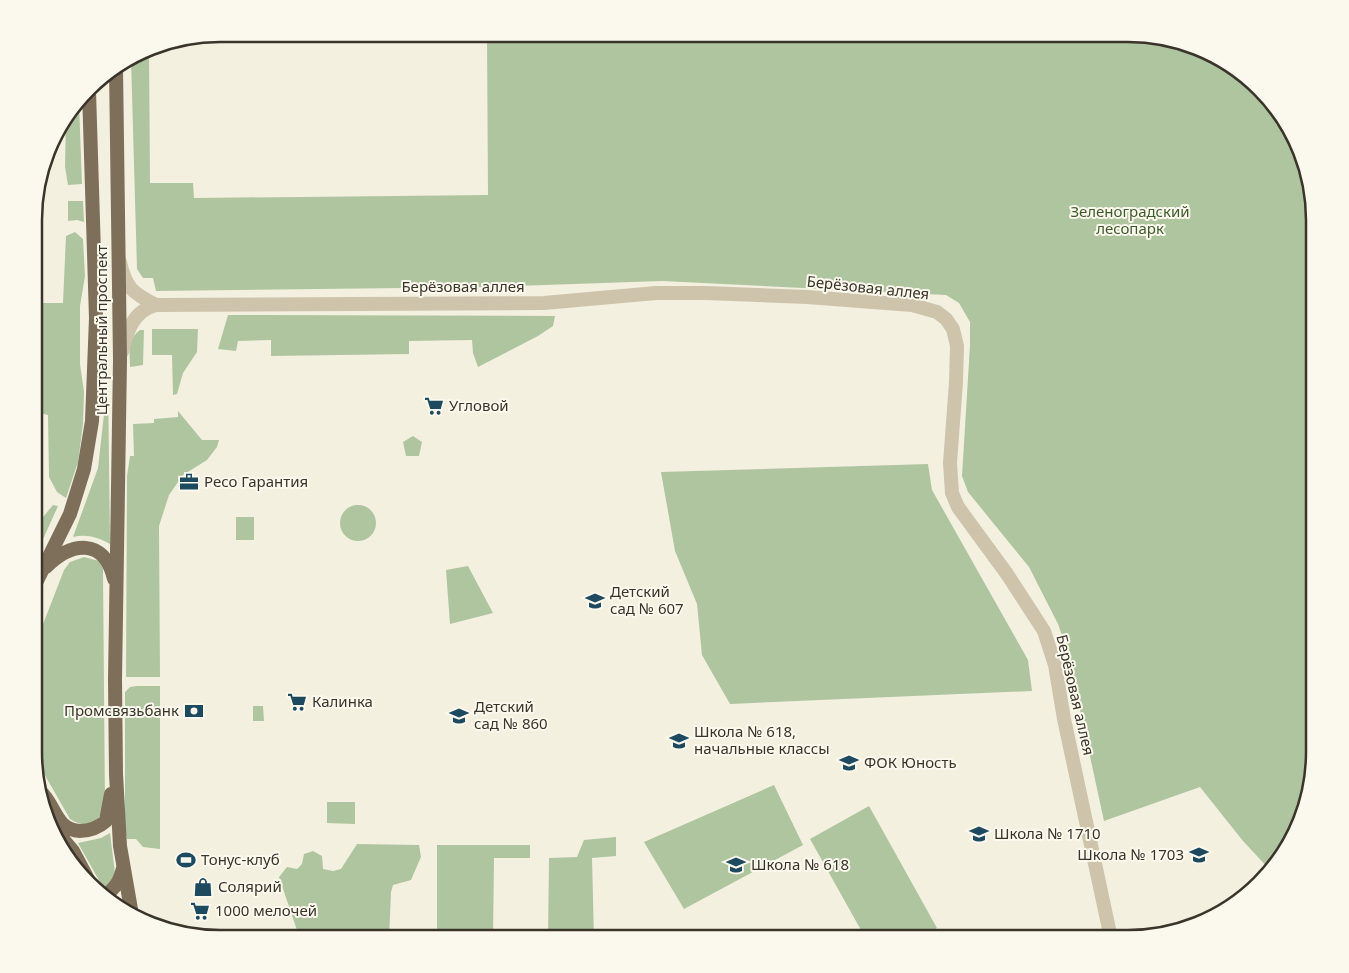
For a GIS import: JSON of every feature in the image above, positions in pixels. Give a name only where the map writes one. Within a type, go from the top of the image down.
[{"type":"main road","name":"Центральный проспект","points":[[116,76],[120,360],[116,774],[120,846],[130,907]]},
{"type":"main road","name":"Центральный проспект","points":[[43,569],[70,514],[84,469],[92,421],[96,318],[89,101]]},
{"type":"main road","name":"Центральный проспект","points":[[43,569],[65,552],[86,547],[96,550],[103,555],[113,574],[117,591]]},
{"type":"main road","name":"Центральный проспект","points":[[52,809],[59,821],[70,830],[85,831],[98,828],[106,821],[116,774]]},
{"type":"main road","points":[[68,844],[77,858]]},
{"type":"main road","points":[[109,892],[119,882],[123,866]]},
{"type":"street","points":[[118,250],[123,272],[130,288],[137,295],[156,305]]},
{"type":"street","name":"Берёзовая аллея","points":[[156,305],[544,303],[656,293],[705,293],[807,297],[912,305],[937,312],[946,319],[952,329],[957,346],[950,463],[952,493],[958,508],[1007,574],[1044,632],[1054,665],[1109,930]]},
{"type":"street","points":[[120,360],[128,330],[133,322],[148,307],[156,305]]},
{"type":"green space","name":"Зеленоградский лесопарк","points":[[487,42],[1129,42],[1164,46],[1186,52],[1218,66],[1237,79],[1270,112],[1283,131],[1297,163],[1303,185],[1306,208],[1306,765],[1303,788],[1293,821],[1283,842],[1270,861],[1266,866],[1243,841],[1200,787],[1104,821],[1067,650],[1058,624],[1029,567],[968,492],[962,476],[970,322],[959,303],[946,295],[662,281],[489,287],[156,291],[153,278],[143,278],[137,269],[131,66],[149,57],[150,183],[193,183],[194,198],[488,195]]},
{"type":"green space","points":[[79,112],[82,184],[68,185],[65,167],[66,132]]},
{"type":"green space","points":[[68,201],[83,201],[84,222],[77,220],[68,221]]},
{"type":"green space","points":[[75,232],[83,239],[85,276],[80,306],[80,364],[84,392],[83,424],[78,462],[66,498],[57,492],[49,477],[48,415],[42,414],[42,303],[63,303],[66,236]]},
{"type":"green space","points":[[228,315],[555,316],[553,326],[538,336],[478,367],[473,353],[472,340],[409,341],[409,354],[271,356],[271,340],[238,341],[236,351],[218,349]]},
{"type":"green space","points":[[152,329],[198,329],[197,352],[183,373],[177,394],[173,395],[172,355],[152,355]]},
{"type":"green space","points":[[140,330],[144,330],[143,365],[130,367],[129,351],[131,342]]},
{"type":"green space","points":[[108,378],[110,544],[92,537],[73,537],[98,468]]},
{"type":"green space","points":[[178,411],[202,440],[219,440],[217,447],[207,460],[183,475],[169,495],[159,526],[160,677],[126,677],[127,476],[130,456],[134,456],[133,424],[154,423],[154,419],[178,417]]},
{"type":"green space","points":[[413,436],[422,442],[419,456],[406,456],[403,442]]},
{"type":"green space","points":[[928,464],[932,490],[1028,660],[1032,691],[730,704],[702,655],[697,604],[675,551],[661,472]]},
{"type":"green space","points":[[53,505],[58,506],[43,540],[43,518]]},
{"type":"green space","points":[[358,505],[365,506],[371,510],[375,516],[375,530],[371,536],[365,540],[358,541],[351,540],[345,536],[341,530],[340,523],[341,516],[345,510],[351,506]]},
{"type":"green space","points":[[236,517],[254,517],[254,540],[236,540]]},
{"type":"green space","points":[[84,557],[99,561],[103,569],[105,809],[98,818],[86,824],[70,819],[44,773],[43,765],[43,625],[64,570],[70,562]]},
{"type":"green space","points":[[468,566],[493,613],[450,624],[446,570]]},
{"type":"green space","points":[[160,686],[160,849],[143,847],[136,839],[127,839],[125,829],[125,692],[130,687]]},
{"type":"green space","points":[[253,706],[263,706],[264,721],[253,721]]},
{"type":"green space","points":[[774,785],[803,845],[684,909],[644,842]]},
{"type":"green space","points":[[327,802],[355,802],[355,824],[327,823]]},
{"type":"green space","points":[[869,806],[937,928],[934,930],[861,930],[810,839]]},
{"type":"green space","points":[[110,833],[115,873],[106,889],[101,884],[78,843],[101,838]]},
{"type":"green space","points":[[616,837],[616,856],[592,858],[594,930],[548,930],[549,858],[577,857],[584,840]]},
{"type":"green space","points":[[357,844],[419,845],[421,857],[411,880],[393,885],[389,930],[297,930],[279,877],[287,867],[297,869],[302,864],[304,854],[313,851],[322,856],[323,869],[333,871],[341,869]]},
{"type":"green space","points":[[437,845],[530,845],[530,858],[494,858],[493,930],[437,930]]},
{"type":"place","name":"Угловой","points":[[434,406]]},
{"type":"place","name":"Ресо Гарантия","points":[[189,482]]},
{"type":"place","name":"Детский сад № 607","points":[[595,601]]},
{"type":"place","name":"Калинка","points":[[297,702]]},
{"type":"place","name":"Промсвязьбанк","points":[[194,711]]},
{"type":"place","name":"Детский сад № 860","points":[[459,716]]},
{"type":"place","name":"Школа № 618, начальные классы","points":[[679,741]]},
{"type":"place","name":"ФОК Юность","points":[[849,763]]},
{"type":"place","name":"Школа № 1710","points":[[979,834]]},
{"type":"place","name":"Школа № 1703","points":[[1199,855]]},
{"type":"place","name":"Тонус-клуб","points":[[186,860]]},
{"type":"place","name":"Школа № 618","points":[[736,865]]},
{"type":"place","name":"Солярий","points":[[203,887]]},
{"type":"place","name":"1000 мелочей","points":[[200,911]]}]
